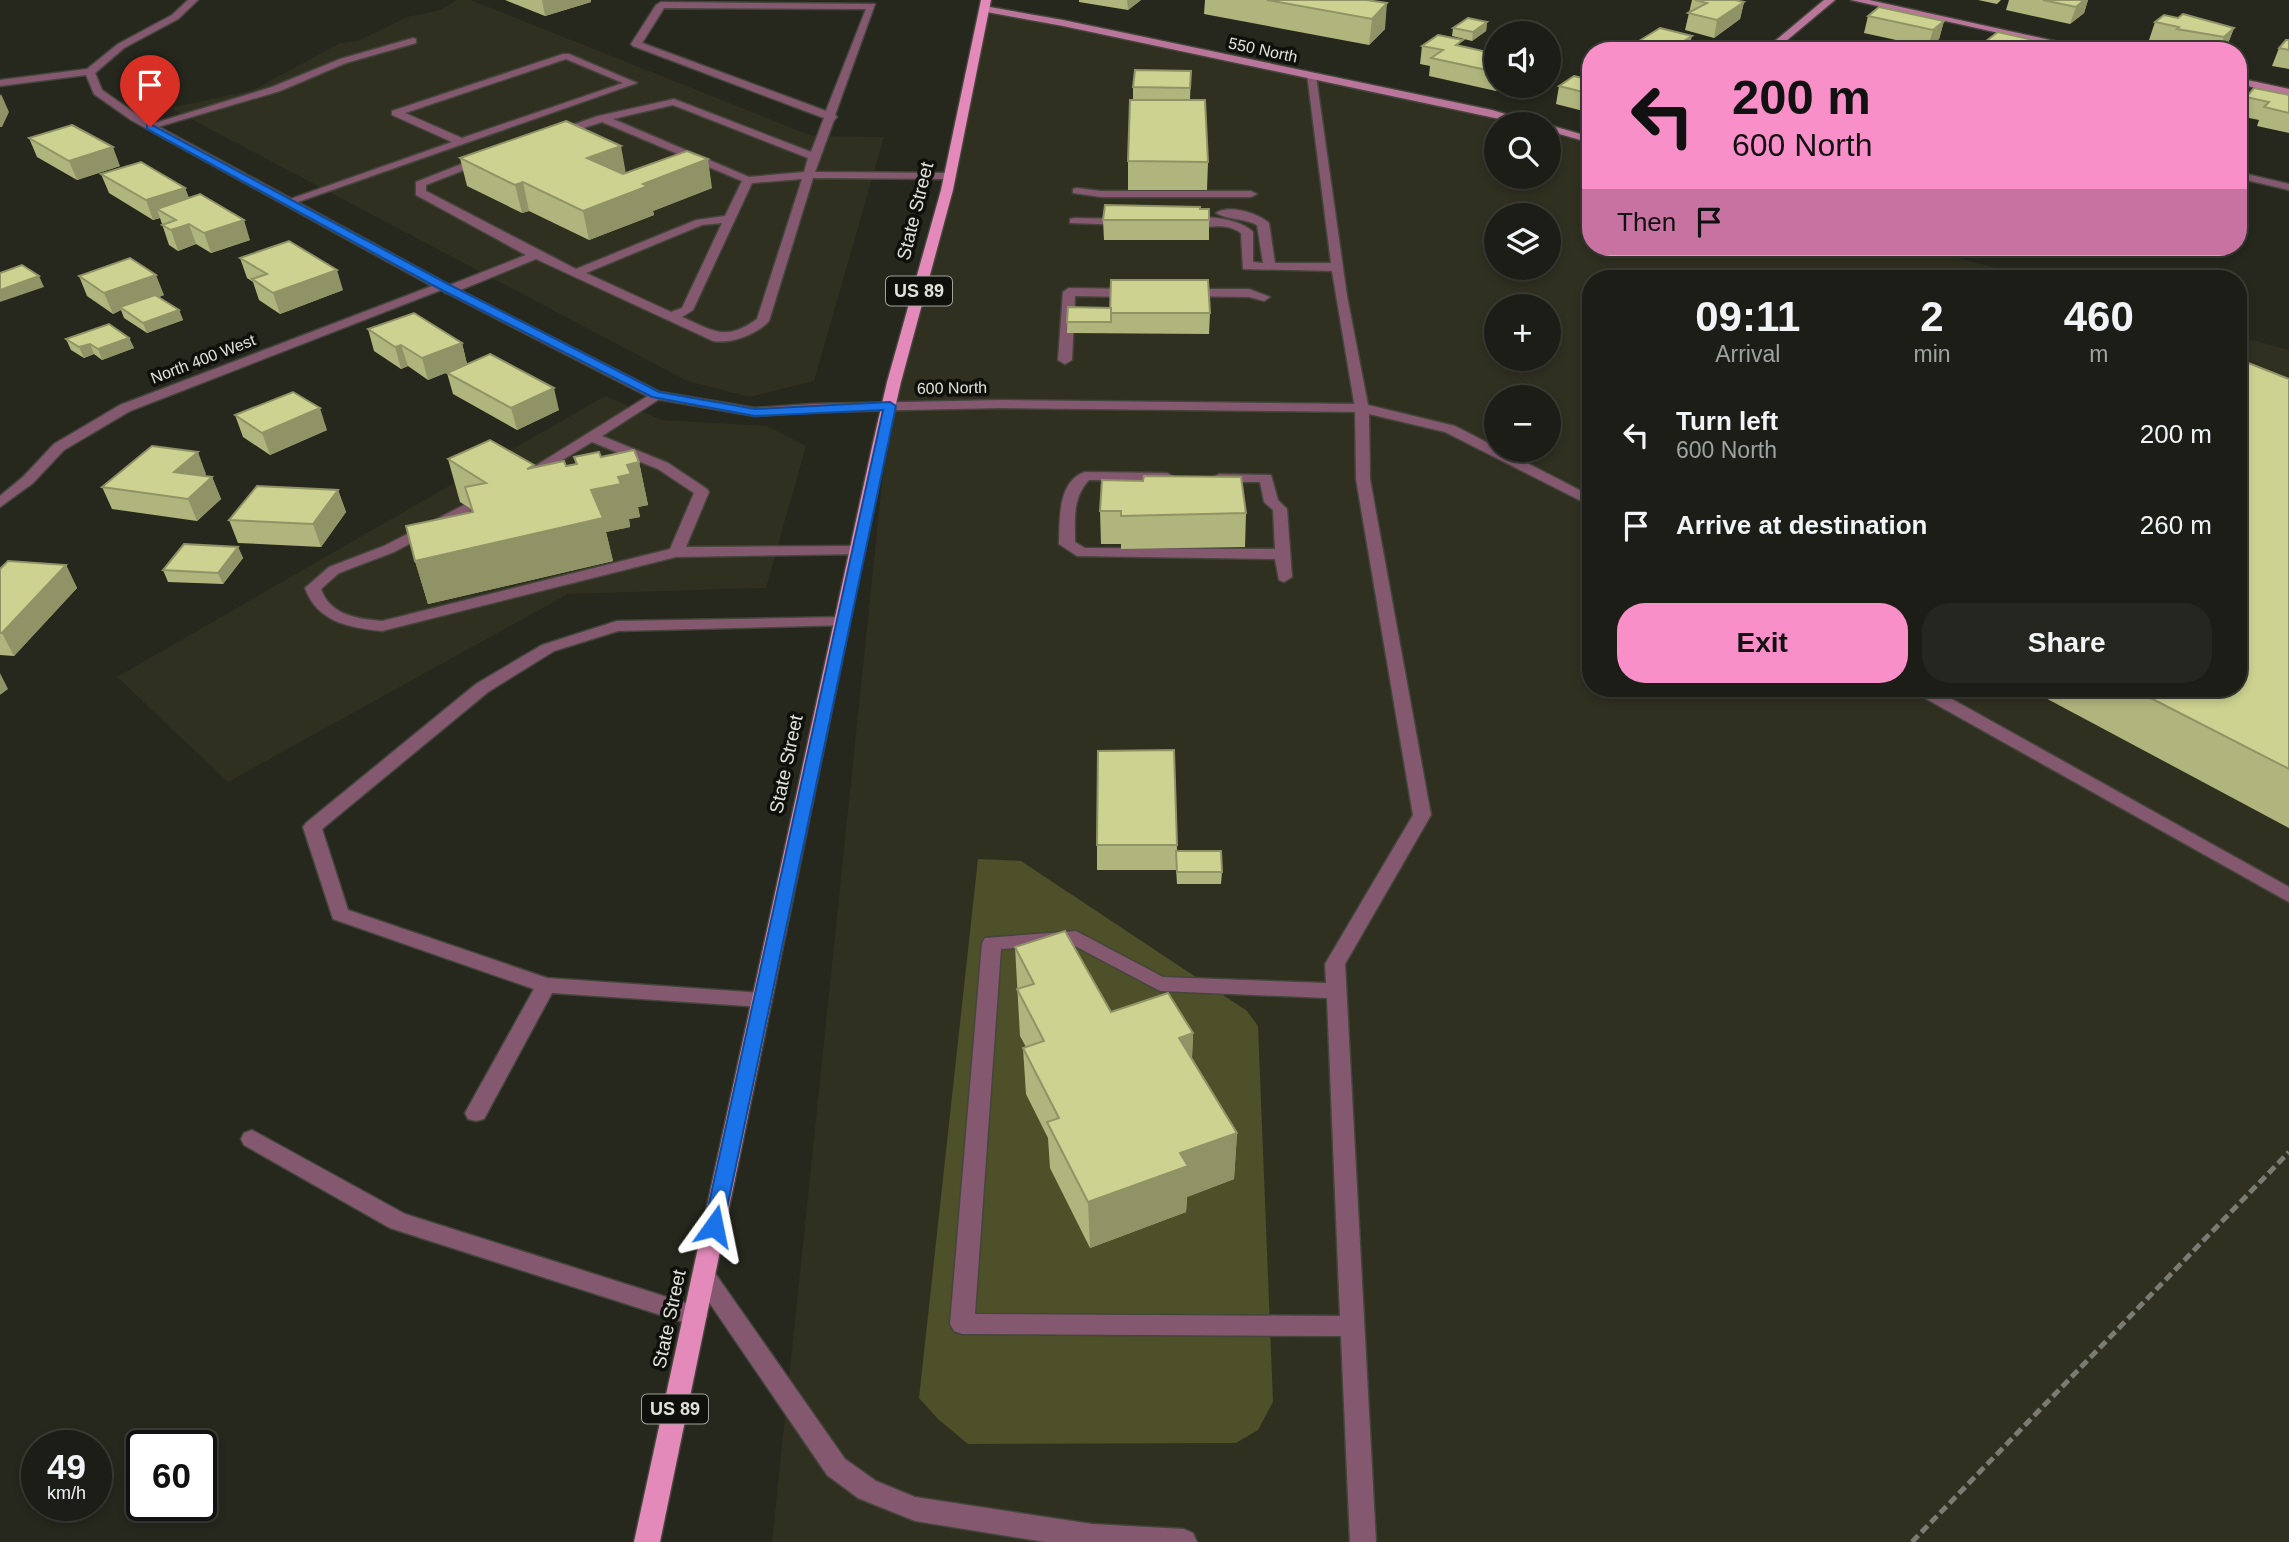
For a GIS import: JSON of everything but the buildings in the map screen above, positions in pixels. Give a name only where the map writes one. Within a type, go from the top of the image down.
[{"type":"main road","name":"State Street","points":[[647,1542],[894,382],[950,176],[985,5]]},
{"type":"street","points":[[0,83],[90,72],[121,46],[175,17],[193,0]]},
{"type":"street","points":[[1780,42],[1829,0]]},
{"type":"street","points":[[1856,0],[2053,42]]},
{"type":"street","points":[[501,153],[437,175],[420,184],[421,194],[576,274],[718,338],[733,337],[751,330],[763,321],[814,157],[832,117],[872,6],[662,5],[636,44],[832,117]]},
{"type":"street","name":"550 North","points":[[985,5],[1487,112]]},
{"type":"street","points":[[150,127],[276,89],[343,61],[413,41]]},
{"type":"street","points":[[288,202],[632,83],[566,56],[396,113],[461,142]]},
{"type":"street","name":"600 North","points":[[90,72],[98,92],[150,127],[446,288],[656,395],[755,412],[1001,404],[1362,408],[1450,429],[1582,497]]},
{"type":"street","points":[[1311,76],[1337,267],[1362,408],[1363,479],[1422,815],[1335,964],[1363,1542]]},
{"type":"street","points":[[2247,83],[2289,92]]},
{"type":"street","points":[[539,140],[602,118],[674,102],[814,157]]},
{"type":"street","points":[[602,118],[748,180],[810,175],[950,176]]},
{"type":"street","points":[[1561,131],[1582,137]]},
{"type":"street","points":[[2247,177],[2289,187]]},
{"type":"street","points":[[670,317],[687,310],[748,180]]},
{"type":"street","points":[[1077,191],[1101,194],[1251,194]]},
{"type":"street","points":[[1129,212],[1074,216],[1139,222]]},
{"type":"street","points":[[1270,267],[1263,223],[1259,220],[1237,214],[1181,218],[1230,223],[1243,228],[1247,232],[1247,266],[1270,267],[1337,267]]},
{"type":"street","points":[[576,274],[700,222],[729,219]]},
{"type":"street","name":"North 400 West","points":[[0,503],[28,480],[59,447],[125,408],[536,255]]},
{"type":"street","points":[[1065,360],[1069,292],[1152,293]]},
{"type":"street","points":[[1180,293],[1249,293],[1264,297]]},
{"type":"street","points":[[508,487],[641,407],[656,395]]},
{"type":"street","points":[[591,437],[686,478],[702,492],[676,552]]},
{"type":"street","points":[[1183,477],[1085,476],[1074,486],[1069,500],[1067,544],[1082,553],[1283,554]]},
{"type":"street","points":[[1210,477],[1266,478],[1271,502],[1280,509],[1284,577]]},
{"type":"street","points":[[464,509],[389,549],[334,570],[313,588],[315,599],[329,612],[352,623],[382,626],[676,552],[857,551]]},
{"type":"street","points":[[762,1000],[546,985],[340,914],[312,827],[482,688],[548,648],[617,626],[842,622]]},
{"type":"street","points":[[1936,697],[2289,895]]},
{"type":"street","points":[[1336,991],[1160,984],[1076,938],[992,943],[962,1324],[1352,1326]]},
{"type":"street","points":[[476,1113],[546,985]]},
{"type":"street","points":[[252,1139],[398,1220],[695,1316]]},
{"type":"street","points":[[704,1276],[836,1467],[867,1490],[915,1509],[1092,1537],[1184,1542]]},
{"type":"street","points":[[1060,1542],[1092,1537]]},
{"type":"path","points":[[1912,1542],[2289,1152]]},
{"type":"shaded area","points":[[457,0],[471,0],[812,136],[884,137],[814,381],[750,397],[687,381],[170,108],[253,90],[340,43],[358,41],[407,17],[440,10]]},
{"type":"shaded area","points":[[984,9],[1487,112],[1484,112],[1484,189],[1561,189],[1561,131],[1582,137],[1582,256],[1952,256],[2003,270],[1582,270],[1582,697],[2247,697],[2247,338],[2289,350],[2289,1542],[772,1542],[890,406]]},
{"type":"shaded area","points":[[605,396],[662,420],[767,426],[806,446],[766,588],[568,594],[228,782],[117,677]]},
{"type":"green space","points":[[978,859],[1021,861],[1247,1011],[1258,1026],[1273,1402],[1258,1430],[1236,1443],[968,1444],[938,1419],[919,1398]]},
{"type":"route","points":[[150,127],[442,286],[656,395],[755,412],[890,406],[879,447],[714,1226]]}]
